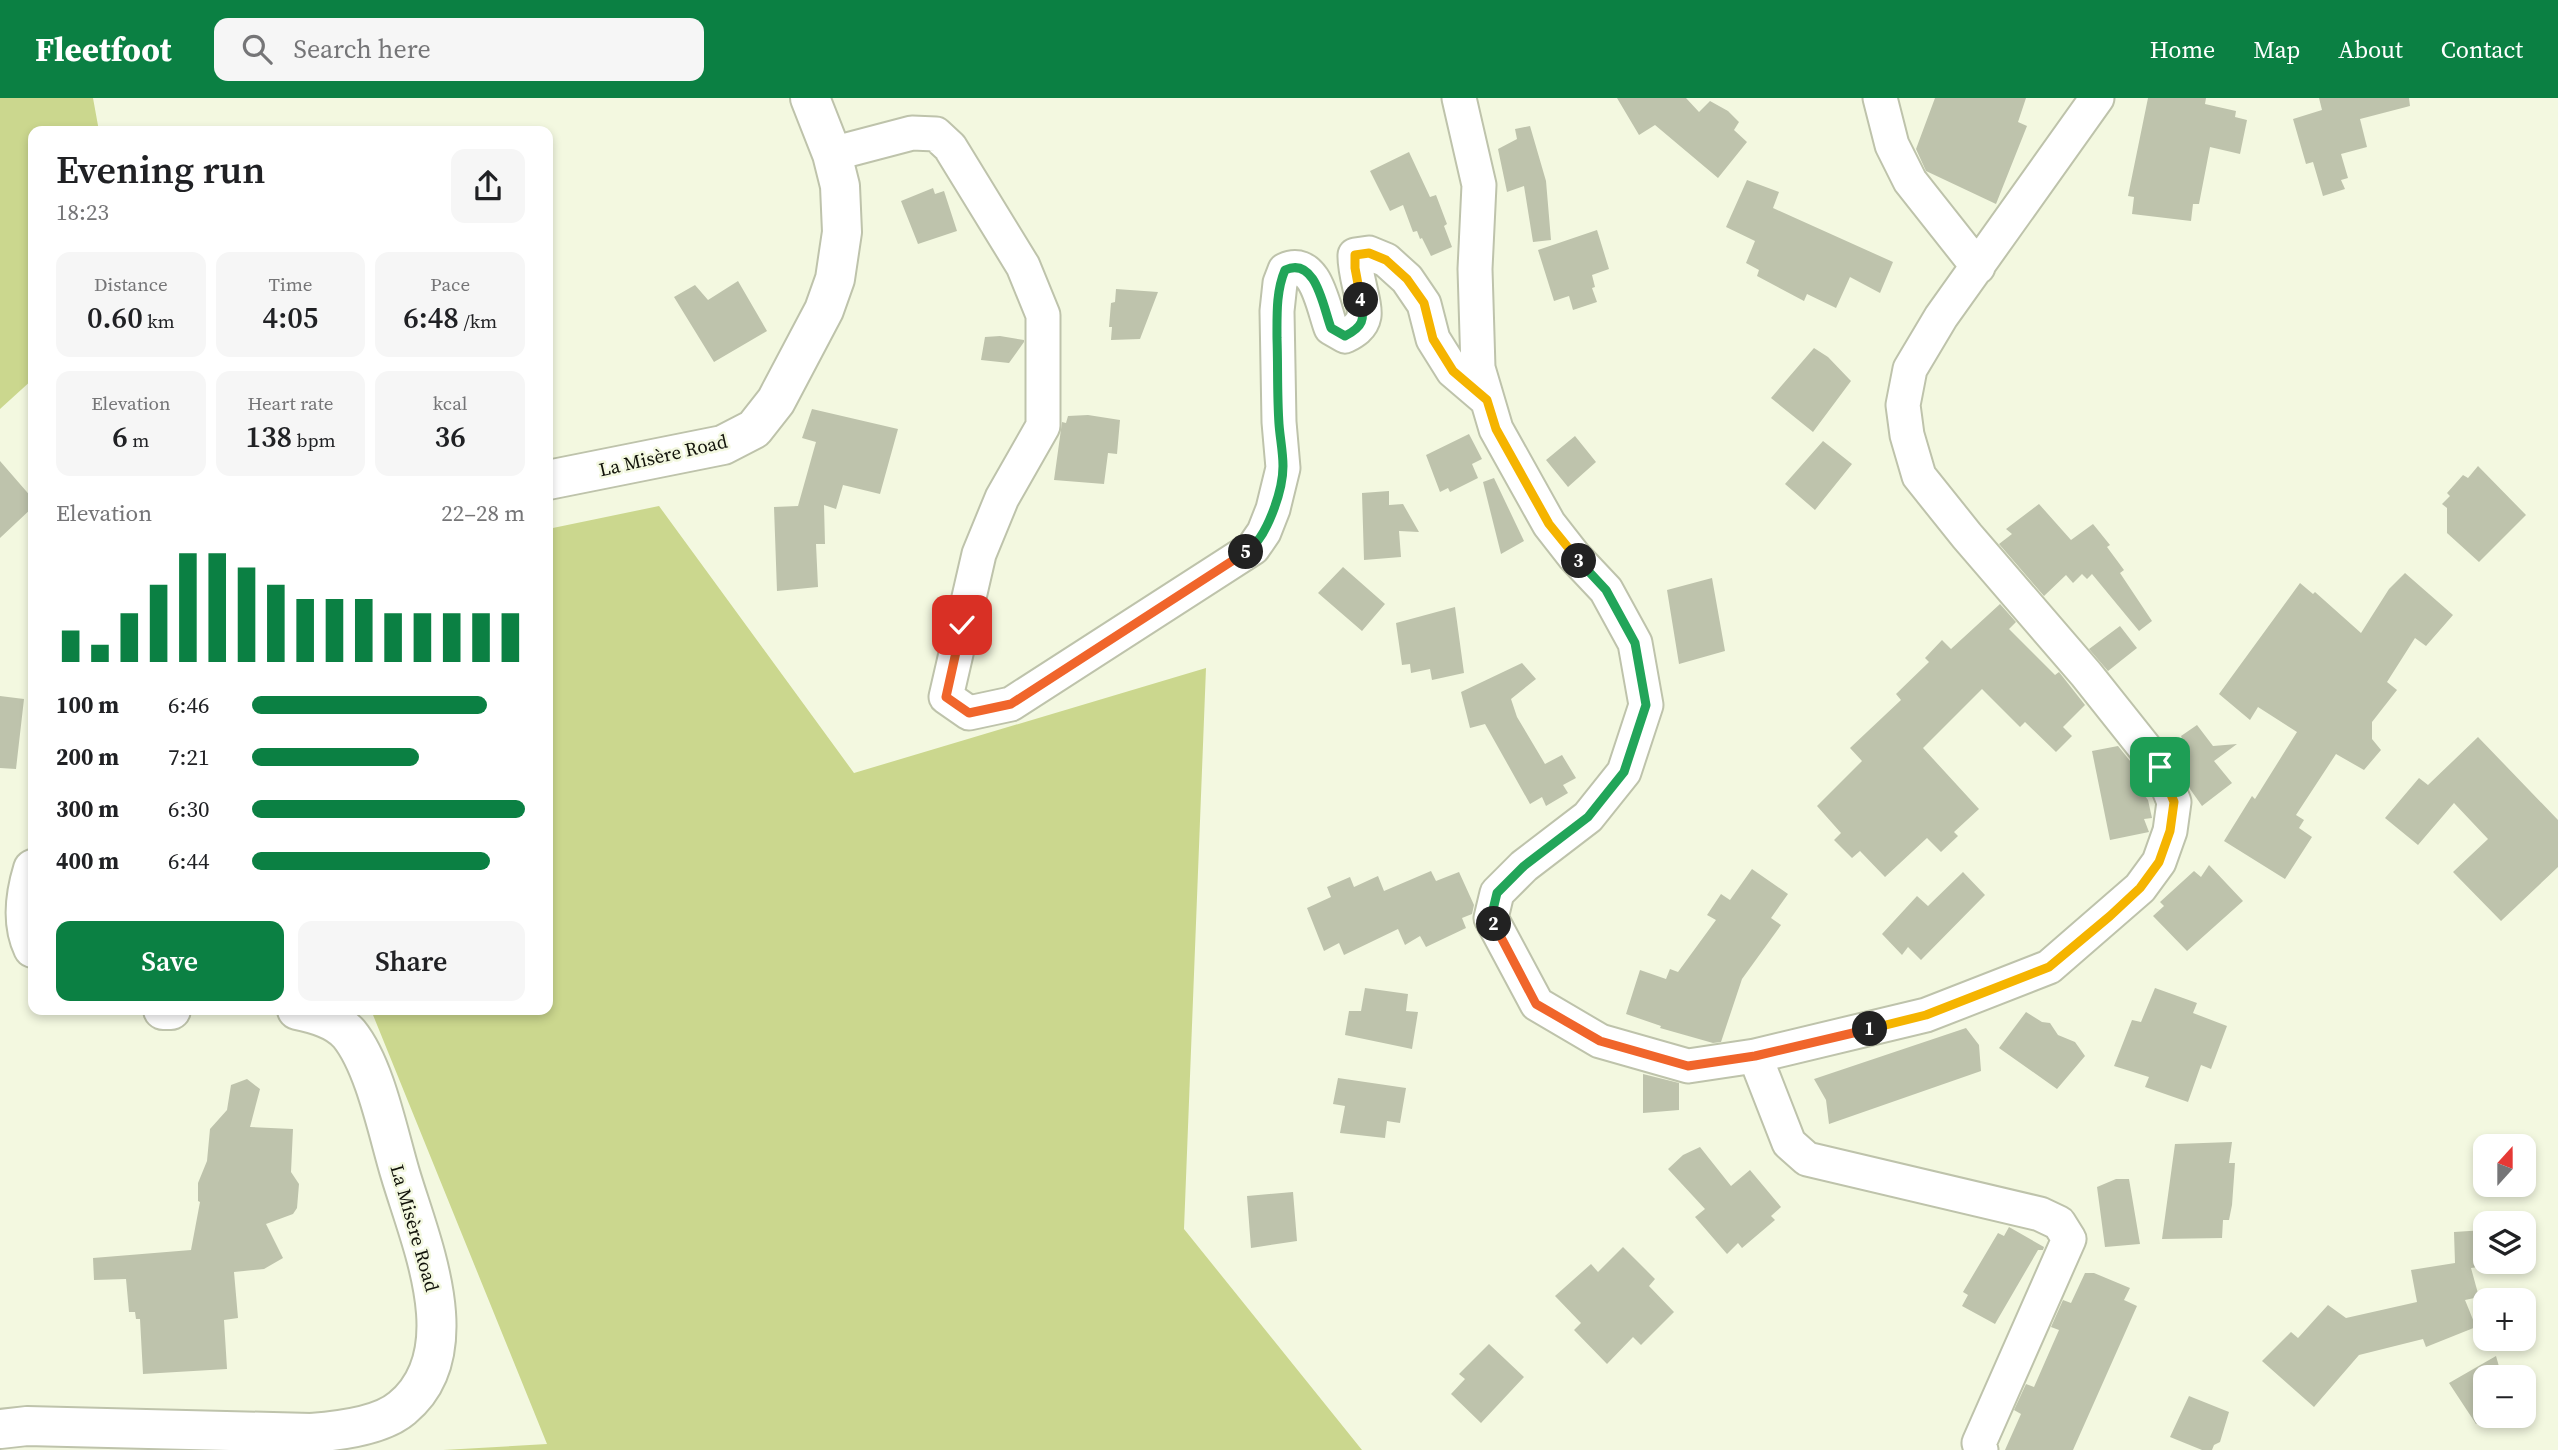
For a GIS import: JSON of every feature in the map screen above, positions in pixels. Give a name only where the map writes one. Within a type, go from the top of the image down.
[{"type":"main road","name":"La Misère Road","points":[[553,479],[723,445],[754,429],[776,401],[824,310],[835,279],[842,232],[840,186],[832,154],[810,98]]},
{"type":"main road","points":[[28,898],[25,915],[28,938]]},
{"type":"main road","name":"La Misère Road","points":[[0,1429],[27,1426],[311,1433],[343,1430],[383,1418],[401,1410],[416,1394],[430,1369],[436,1345],[436,1306],[427,1265],[374,1086],[362,1055],[348,1033],[319,1015]]},
{"type":"street","points":[[1460,98],[1479,185],[1475,269],[1478,368],[1487,400],[1496,429],[1549,524],[1606,590],[1635,643],[1646,705],[1624,772],[1588,817],[1524,866],[1497,893],[1491,918],[1536,1004],[1600,1041],[1688,1066],[1755,1056],[1926,1015],[2049,967],[2140,888],[2159,862],[2170,831],[2174,802],[2160,767],[2086,674],[1919,476],[1907,435],[1903,405],[1910,369],[1941,317],[2097,98]]},
{"type":"street","points":[[1880,98],[1892,145],[1910,181],[1978,267]]},
{"type":"street","points":[[832,154],[912,133],[936,134],[950,148],[1023,266],[1043,315],[1042,426],[1002,498],[979,554],[946,697],[969,713],[1011,704],[1253,548],[1264,532],[1273,509],[1283,468],[1279,422],[1277,311],[1280,283],[1285,270],[1293,266],[1303,268],[1312,275],[1331,328],[1345,336],[1356,330],[1364,316],[1355,255],[1369,253],[1386,260],[1407,279],[1424,303],[1433,339],[1453,371],[1487,400]]},
{"type":"street","points":[[1755,1056],[1789,1143],[1807,1159],[2040,1214],[2059,1223],[2069,1239],[1979,1443],[1981,1450]]},
{"type":"green space","points":[[0,98],[93,98],[98,126],[28,126],[28,384],[0,409]]},
{"type":"green space","points":[[659,506],[854,773],[1206,668],[1184,1229],[1362,1450],[443,1450],[547,1444],[373,1015],[553,1015],[553,528]]},
{"type":"building","points":[[1617,98],[1686,98],[1699,112],[1710,101],[1728,111],[1739,122],[1734,130],[1747,142],[1718,178],[1655,125],[1639,135]]},
{"type":"building","points":[[1935,98],[2026,98],[2018,122],[2027,126],[1996,204],[1926,171],[1916,149]]},
{"type":"building","points":[[2148,98],[2206,98],[2205,104],[2236,111],[2235,117],[2247,120],[2240,154],[2210,147],[2199,204],[2193,204],[2191,221],[2132,214],[2134,197],[2128,196]]},
{"type":"building","points":[[2319,98],[2409,98],[2410,106],[2360,119],[2367,147],[2341,154],[2348,178],[2341,180],[2345,189],[2323,196],[2313,162],[2306,164],[2293,119],[2322,110]]},
{"type":"building","points":[[1530,126],[1546,181],[1551,240],[1533,242],[1524,186],[1507,192],[1498,149],[1517,139],[1515,129]]},
{"type":"building","points":[[1409,152],[1430,197],[1436,195],[1452,247],[1431,256],[1417,231],[1413,232],[1403,205],[1390,211],[1370,171]]},
{"type":"building","points":[[1747,180],[1779,192],[1773,208],[1893,262],[1880,293],[1850,277],[1836,308],[1807,294],[1804,301],[1757,276],[1759,270],[1746,263],[1755,241],[1726,227]]},
{"type":"building","points":[[933,188],[935,194],[944,191],[957,231],[918,244],[901,201]]},
{"type":"building","points":[[1597,230],[1609,269],[1592,275],[1595,287],[1592,288],[1597,302],[1573,310],[1569,296],[1554,301],[1538,250]]},
{"type":"building","points":[[738,281],[767,331],[714,362],[674,297],[695,285],[708,300]]},
{"type":"building","points":[[1116,289],[1158,292],[1140,339],[1111,340],[1111,303],[1115,302]]},
{"type":"building","points":[[1000,336],[1024,342],[1009,363],[981,360],[985,337]]},
{"type":"building","points":[[1814,348],[1828,357],[1851,381],[1813,432],[1771,398]]},
{"type":"building","points":[[812,409],[898,429],[880,494],[843,485],[836,509],[824,505],[825,544],[816,544],[818,587],[777,591],[774,507],[798,506],[816,442],[802,438]]},
{"type":"building","points":[[1088,415],[1120,420],[1117,454],[1108,453],[1104,484],[1054,480],[1062,422],[1066,423],[1068,416]]},
{"type":"building","points":[[1469,434],[1482,459],[1472,464],[1478,478],[1450,492],[1448,488],[1440,492],[1426,455]]},
{"type":"building","points":[[1575,436],[1596,462],[1568,487],[1546,460]]},
{"type":"building","points":[[1823,441],[1852,464],[1815,510],[1785,484]]},
{"type":"building","points":[[0,461],[28,493],[28,512],[0,538]]},
{"type":"building","points":[[2478,466],[2526,515],[2479,562],[2447,533],[2447,508],[2442,504],[2450,496],[2447,493],[2463,475],[2468,478]]},
{"type":"building","points":[[1494,478],[1524,541],[1501,554],[1483,482]]},
{"type":"building","points":[[1389,491],[1389,505],[1403,504],[1419,532],[1399,531],[1401,557],[1364,560],[1362,493]]},
{"type":"building","points":[[2039,504],[2071,540],[2093,524],[2110,545],[2107,547],[2124,570],[2120,573],[2152,621],[2139,631],[2092,574],[2087,579],[2082,574],[2073,583],[2066,575],[2044,596],[1999,544],[2012,534],[2006,529]]},
{"type":"building","points":[[1343,567],[1385,604],[1362,631],[1318,593]]},
{"type":"building","points":[[2405,573],[2453,615],[2426,646],[2415,638],[2387,682],[2397,690],[2372,722],[2372,739],[2381,750],[2364,770],[2336,754],[2296,815],[2304,820],[2299,828],[2312,837],[2285,879],[2224,841],[2252,796],[2255,799],[2297,732],[2258,707],[2250,720],[2219,694],[2300,583],[2313,594],[2315,592],[2361,633],[2389,589]]},
{"type":"building","points":[[1712,578],[1725,651],[1679,664],[1667,590]]},
{"type":"building","points":[[2000,604],[2016,622],[2009,629],[2055,675],[2059,672],[2085,705],[2063,727],[2072,736],[2056,752],[2025,722],[2020,727],[1982,689],[1923,748],[1979,809],[1954,832],[1958,836],[1941,852],[1927,838],[1885,877],[1860,851],[1852,858],[1834,840],[1841,833],[1817,806],[1862,761],[1850,748],[1901,700],[1896,694],[1929,662],[1925,658],[1942,640],[1951,649]]},
{"type":"building","points":[[1455,607],[1464,673],[1432,680],[1430,669],[1411,673],[1410,664],[1402,665],[1396,623]]},
{"type":"building","points":[[2120,626],[2137,648],[2108,671],[2089,649]]},
{"type":"building","points":[[1522,663],[1536,679],[1511,699],[1517,717],[1545,764],[1562,755],[1576,778],[1563,785],[1568,793],[1546,806],[1542,797],[1530,804],[1485,724],[1470,728],[1461,692]]},
{"type":"building","points":[[0,696],[24,699],[16,769],[0,768]]},
{"type":"building","points":[[2197,725],[2213,746],[2237,744],[2214,761],[2232,783],[2202,806],[2190,789],[2172,752],[2186,750],[2181,736]]},
{"type":"building","points":[[2478,737],[2558,820],[2558,867],[2501,921],[2453,872],[2488,839],[2454,803],[2418,845],[2385,818],[2419,778],[2428,785]]},
{"type":"building","points":[[2118,746],[2143,777],[2147,794],[2145,796],[2152,818],[2144,819],[2149,832],[2110,840],[2092,751]]},
{"type":"building","points":[[2209,865],[2243,901],[2187,951],[2153,916],[2164,906],[2160,902],[2194,871],[2201,877]]},
{"type":"building","points":[[1752,869],[1788,894],[1771,918],[1781,925],[1742,979],[1721,1042],[1713,1043],[1660,1028],[1661,1026],[1626,1014],[1640,970],[1666,979],[1670,969],[1678,972],[1716,920],[1707,915],[1721,894],[1730,900]]},
{"type":"building","points":[[1431,871],[1436,881],[1459,872],[1474,905],[1472,914],[1462,918],[1466,928],[1426,947],[1420,936],[1405,945],[1398,929],[1344,955],[1339,943],[1324,951],[1307,908],[1331,897],[1327,887],[1350,877],[1354,887],[1378,876],[1384,891]]},
{"type":"building","points":[[1963,872],[1985,895],[1921,960],[1908,947],[1902,955],[1882,934],[1917,896],[1928,906]]},
{"type":"building","points":[[1365,988],[1408,994],[1406,1011],[1418,1012],[1412,1049],[1345,1035],[1349,1011],[1361,1011]]},
{"type":"building","points":[[2155,988],[2197,1003],[2193,1013],[2227,1026],[2211,1069],[2201,1065],[2188,1102],[2145,1087],[2149,1077],[2114,1066],[2132,1020],[2141,1022]]},
{"type":"building","points":[[2026,1012],[2042,1022],[2050,1023],[2058,1035],[2075,1042],[2085,1056],[2057,1089],[1999,1048]]},
{"type":"building","points":[[1966,1028],[1979,1045],[1981,1071],[1829,1124],[1826,1100],[1814,1079]]},
{"type":"building","points":[[1643,1074],[1679,1083],[1679,1110],[1643,1113]]},
{"type":"building","points":[[1338,1078],[1406,1088],[1400,1123],[1387,1121],[1385,1138],[1340,1133],[1345,1106],[1333,1104]]},
{"type":"building","points":[[247,1079],[260,1089],[250,1127],[293,1129],[291,1172],[299,1184],[297,1208],[293,1214],[266,1224],[283,1258],[264,1269],[234,1272],[238,1318],[224,1320],[227,1369],[143,1374],[140,1319],[136,1319],[135,1312],[129,1312],[126,1279],[94,1280],[93,1258],[191,1250],[200,1202],[198,1183],[207,1161],[210,1129],[227,1110],[231,1085]]},
{"type":"building","points":[[2232,1142],[2229,1163],[2235,1163],[2232,1205],[2229,1220],[2223,1220],[2222,1238],[2162,1239],[2175,1144]]},
{"type":"building","points":[[1700,1147],[1731,1186],[1750,1170],[1781,1207],[1771,1216],[1775,1220],[1742,1248],[1738,1243],[1727,1254],[1695,1217],[1705,1209],[1668,1169],[1683,1155]]},
{"type":"building","points":[[2116,1179],[2129,1179],[2140,1244],[2105,1247],[2097,1187]]},
{"type":"building","points":[[1293,1192],[1297,1241],[1251,1248],[1247,1196]]},
{"type":"building","points":[[2009,1227],[2044,1247],[2043,1250],[2038,1250],[1995,1324],[1962,1306],[1968,1295],[1963,1292],[1998,1233],[2004,1236]]},
{"type":"building","points":[[2473,1231],[2471,1268],[2477,1288],[2473,1288],[2473,1298],[2465,1300],[2473,1320],[2473,1328],[2426,1347],[2423,1339],[2359,1355],[2314,1407],[2262,1361],[2291,1332],[2298,1338],[2328,1305],[2346,1318],[2417,1302],[2411,1270],[2455,1263],[2454,1232]]},
{"type":"building","points":[[1623,1247],[1655,1279],[1649,1286],[1674,1312],[1641,1345],[1633,1337],[1607,1364],[1574,1330],[1581,1323],[1555,1296],[1591,1264],[1598,1272]]},
{"type":"building","points":[[2085,1273],[2094,1273],[2130,1288],[2124,1300],[2137,1306],[2073,1450],[2005,1450],[2021,1414],[2014,1410],[2026,1384],[2034,1387],[2059,1330],[2051,1327],[2063,1300],[2071,1303]]},
{"type":"building","points":[[1489,1344],[1524,1377],[1481,1423],[1451,1394],[1465,1379],[1459,1374]]},
{"type":"building","points":[[2496,1356],[2499,1365],[2480,1365]]},
{"type":"building","points":[[2473,1369],[2473,1419],[2449,1383]]},
{"type":"building","points":[[2189,1396],[2229,1412],[2220,1442],[2214,1445],[2212,1450],[2202,1450],[2170,1437]]},
{"type":"route","points":[[962,625],[946,697],[969,713],[1011,704],[1253,548],[1264,532],[1273,509],[1283,468],[1279,422],[1277,311],[1280,283],[1285,270],[1293,266],[1303,268],[1312,275],[1331,328],[1345,336],[1356,330],[1364,316],[1355,255],[1369,253],[1386,260],[1407,279],[1424,303],[1433,339],[1453,371],[1487,400],[1496,429],[1549,524],[1606,590],[1635,643],[1646,705],[1624,772],[1588,817],[1524,866],[1497,893],[1491,918],[1536,1004],[1600,1041],[1688,1066],[1755,1056],[1926,1015],[2049,967],[2140,888],[2159,862],[2170,831],[2174,802],[2160,767]]}]
